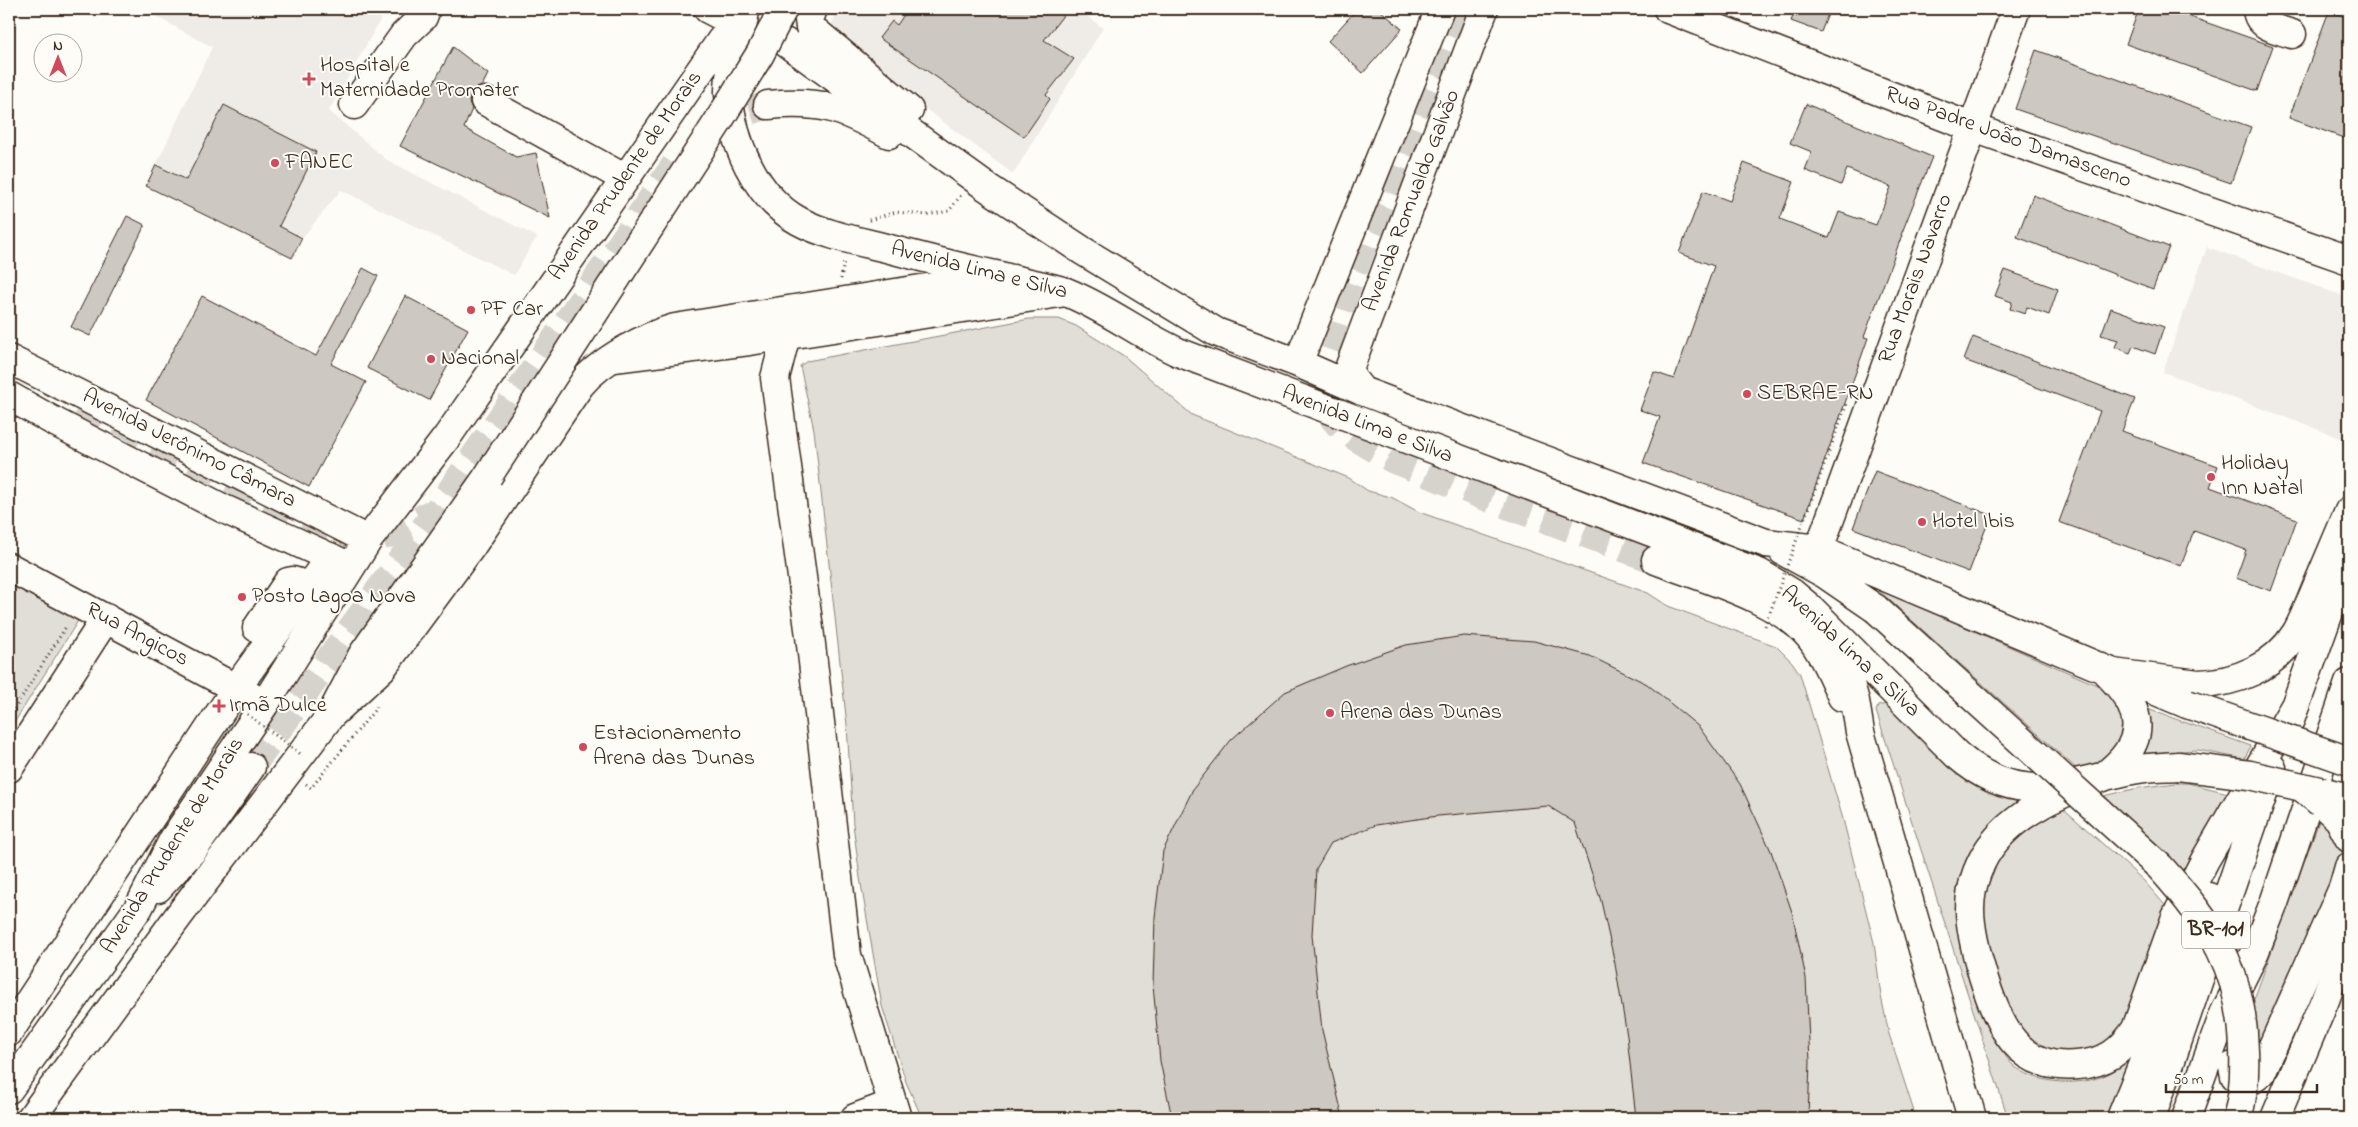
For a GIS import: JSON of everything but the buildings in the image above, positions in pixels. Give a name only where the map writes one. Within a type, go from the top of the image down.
[{"type":"main road","points":[[354,105],[404,35],[423,17],[426,9]]},
{"type":"main road","points":[[708,9],[740,13]]},
{"type":"main road","name":"Avenida Prudente de Morais","points":[[31,1118],[176,918],[331,715],[363,654],[488,476],[716,125],[760,54],[782,9]]},
{"type":"main road","points":[[814,9],[809,20],[810,27],[944,138],[966,158],[985,186]]},
{"type":"main road","name":"Avenida Romualdo Galvão","points":[[1298,363],[1440,9]]},
{"type":"main road","name":"Avenida Romualdo Galvão","points":[[1362,391],[1351,377],[1350,366],[1484,9]]},
{"type":"main road","name":"Rua Padre João Damasceno","points":[[1668,9],[1971,127],[2349,260]]},
{"type":"main road","name":"Rua Morais Navarro","points":[[1819,549],[1971,127],[2016,9]]},
{"type":"main road","points":[[2257,9],[2257,17],[2264,24],[2292,34]]},
{"type":"main road","name":"Avenida Prudente de Morais","points":[[9,1088],[139,907],[172,840],[255,709],[340,562],[368,540],[447,437],[624,178],[740,13]]},
{"type":"main road","name":"Avenida Lima e Silva","points":[[740,13],[741,35],[730,66],[729,96],[736,137],[746,161],[760,184],[778,205],[800,222],[851,240],[1066,292],[1178,352],[1758,573],[1792,593],[1835,632],[1975,771],[1996,781],[2018,787],[2044,788],[2074,784],[2103,777]]},
{"type":"main road","points":[[785,42],[985,186]]},
{"type":"main road","points":[[485,101],[624,178]]},
{"type":"main road","points":[[768,105],[815,104],[840,109],[985,186]]},
{"type":"main road","name":"Avenida Lima e Silva","points":[[985,186],[1083,251],[1216,332],[1298,363],[1362,391],[1766,543],[1819,549],[2187,704],[2349,761]]},
{"type":"main road","points":[[331,715],[382,668],[471,547],[580,385],[590,375],[614,358],[652,335],[675,328],[1001,277]]},
{"type":"main road","points":[[614,358],[786,336],[1066,292]]},
{"type":"main road","points":[[786,336],[775,378],[810,636],[847,955],[894,1111],[855,1118]]},
{"type":"main road","points":[[749,341],[775,378]]},
{"type":"main road","points":[[9,360],[14,390],[76,412]]},
{"type":"main road","name":"Avenida Jerônimo Câmara","points":[[9,360],[368,540]]},
{"type":"main road","name":"Avenida Jerônimo Câmara","points":[[14,390],[57,423],[224,509],[340,562]]},
{"type":"main road","points":[[2108,671],[2190,683],[2211,683],[2249,674],[2262,666],[2295,634],[2349,510]]},
{"type":"main road","points":[[1766,543],[1825,574],[1876,609],[2160,867],[2192,903],[2221,949],[2230,968],[2241,1005],[2245,1070],[2237,1118]]},
{"type":"main road","name":"BR-101","points":[[2151,1118],[2281,742],[2349,557]]},
{"type":"main road","points":[[1656,560],[1759,600],[1783,614],[1809,636],[1833,677],[1860,732]]},
{"type":"main road","points":[[9,1032],[17,1004],[237,688],[310,586],[340,562]]},
{"type":"main road","name":"Rua Angicos","points":[[9,567],[237,688],[255,709]]},
{"type":"main road","points":[[9,768],[106,618]]},
{"type":"main road","points":[[1835,632],[1854,701],[1860,732],[1972,1118]]},
{"type":"main road","points":[[2103,777],[2122,762],[2129,753],[2136,736],[2136,721],[2128,696],[2108,671]]},
{"type":"main road","name":"BR-101","points":[[2186,1118],[2224,1014],[2253,956],[2274,903],[2349,683]]},
{"type":"main road","points":[[2296,704],[2205,860],[2176,917],[2136,1029],[2126,1045],[2110,1056],[2085,1065],[2060,1065],[2028,1055],[2013,1042],[1994,1010],[1978,959],[1970,911],[1971,896],[1979,868],[1987,851],[1997,838],[2026,813],[2063,793],[2103,777],[2133,770],[2178,766],[2222,770],[2324,795],[2349,838]]},
{"type":"main road","points":[[2121,1118],[2181,969],[2203,908],[2222,875],[2281,742]]},
{"type":"main road","points":[[139,907],[193,850],[251,767]]},
{"type":"main road","points":[[2224,1014],[2235,1076],[2241,1081],[2250,1081],[2261,1073],[2343,888],[2349,867]]},
{"type":"main road","points":[[2275,1118],[2325,1000],[2349,933]]},
{"type":"path","points":[[1765,626],[1848,404]]},
{"type":"path","points":[[9,718],[69,621]]},
{"type":"path","points":[[311,788],[380,704]]},
{"type":"path","points":[[255,709],[302,755]]},
{"type":"shaded area","name":"FANEC","points":[[142,9],[386,10],[329,111],[387,160],[537,237],[514,275],[341,190],[302,238],[156,165],[212,47]]},
{"type":"shaded area","points":[[837,9],[1077,9],[1103,28],[1013,174],[828,36]]},
{"type":"shaded area","points":[[2207,247],[2349,298],[2349,441],[2163,372]]},
{"type":"shaded area","name":"Arena das Dunas","points":[[1029,319],[1059,319],[1076,326],[1124,356],[1192,415],[1349,478],[1368,491],[1391,497],[1419,512],[1648,593],[1668,606],[1776,646],[1792,662],[1800,674],[1843,819],[1874,943],[1881,996],[1889,1034],[1916,1118],[922,1118],[906,1082],[882,1006],[860,878],[853,824],[847,725],[814,430],[800,366],[807,361]]},
{"type":"shaded area","points":[[9,582],[81,616],[9,731]]},
{"type":"shaded area","points":[[1876,588],[2115,693],[2128,729],[2111,762],[2078,770]]},
{"type":"shaded area","points":[[1891,703],[2028,798],[1988,829],[1967,858],[1959,885],[1957,912],[1962,940],[1980,997],[2001,1049],[2015,1067],[2026,1074],[2053,1081],[2068,1082],[2097,1078],[2110,1073],[2124,1063],[2142,1033],[2107,1118],[2008,1118],[1876,711],[1878,706]]},
{"type":"shaded area","points":[[2142,707],[2251,746],[2244,759],[2198,750],[2138,754]]},
{"type":"shaded area","points":[[2188,783],[2228,793],[2191,878],[2104,796],[2138,788]]},
{"type":"shaded area","points":[[2056,809],[2065,810],[2143,880],[2171,912],[2140,1005],[2113,1041],[2088,1050],[2068,1053],[2049,1050],[2029,1040],[2010,1021],[1981,923],[1986,879],[2002,851],[2021,831]]},
{"type":"shaded area","points":[[2319,821],[2334,829],[2340,838],[2345,855],[2259,1066],[2253,1002]]},
{"type":"tunnel","points":[[1457,9],[1348,284],[1325,355],[1321,377],[1322,394],[1334,419],[1344,430],[1392,459],[1491,499],[1656,560]]},
{"type":"tunnel","points":[[712,128],[729,118],[768,105]]},
{"type":"tunnel","points":[[251,767],[439,508],[675,165]]},
{"type":"tunnel","points":[[76,412],[323,533],[364,543],[407,527],[432,513]]},
{"type":"place","name":"Hospital e Maternidade Promater","points":[[309,79]]},
{"type":"place","name":"FANEC","points":[[275,163]]},
{"type":"place","name":"PF Car","points":[[471,310]]},
{"type":"place","name":"Nacional","points":[[431,359]]},
{"type":"place","name":"SEBRAE-RN","points":[[1747,394]]},
{"type":"place","name":"Holiday Inn Natal","points":[[2211,477]]},
{"type":"place","name":"Hotel Ibis","points":[[1922,522]]},
{"type":"place","name":"Posto Lagoa Nova","points":[[242,597]]},
{"type":"place","name":"Irmã Dulce","points":[[219,706]]},
{"type":"place","name":"Arena das Dunas","points":[[1330,713]]},
{"type":"place","name":"Estacionamento Arena das Dunas","points":[[583,747]]}]
